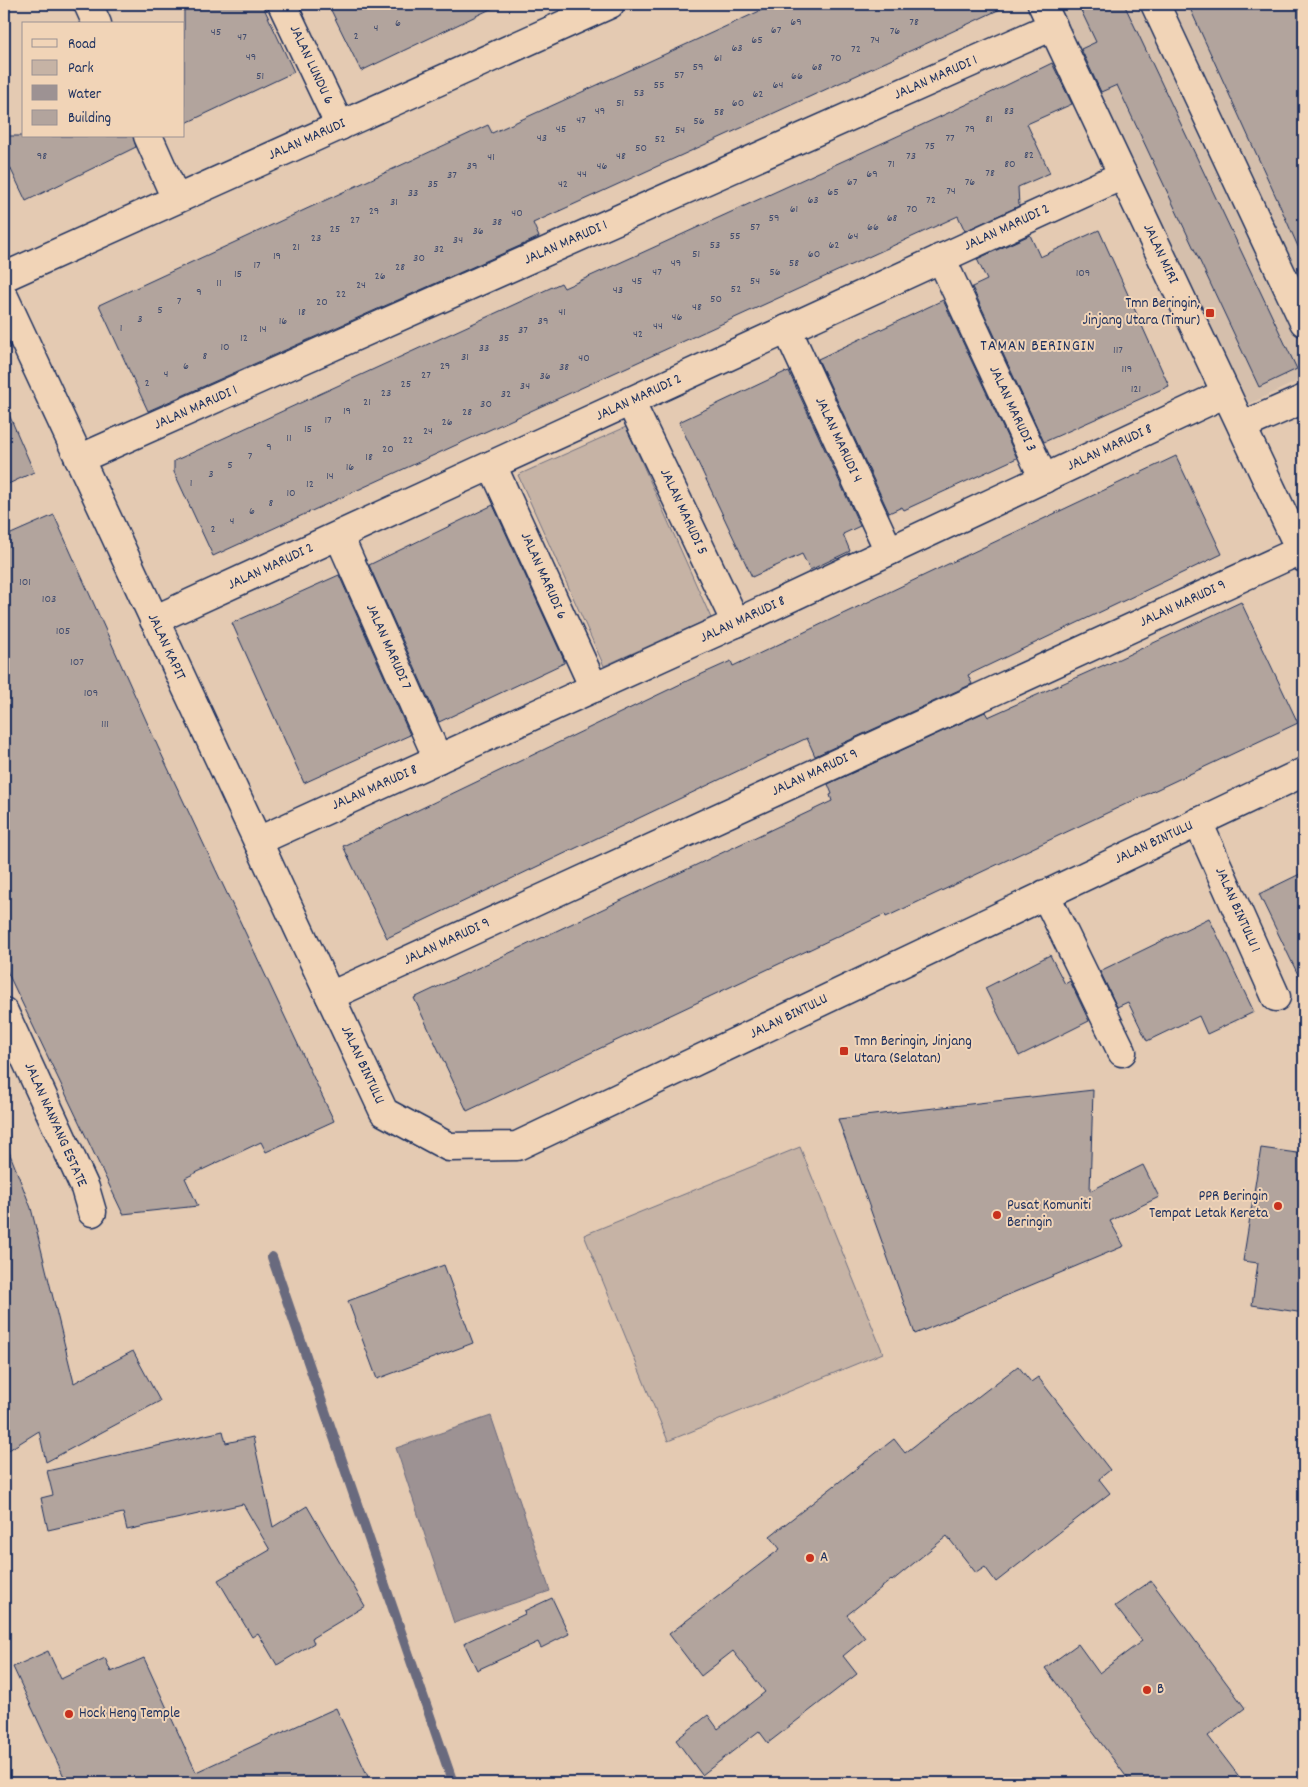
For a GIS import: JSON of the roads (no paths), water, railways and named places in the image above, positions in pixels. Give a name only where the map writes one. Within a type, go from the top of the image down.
[{"type":"street","points":[[88,4],[96,22]]},
{"type":"street","name":"JALAN LUNDU 6","points":[[282,4],[340,126]]},
{"type":"street","name":"JALAN MARUDI","points":[[4,277],[610,4]]},
{"type":"street","points":[[1155,4],[1304,322]]},
{"type":"street","name":"JALAN MIRI","points":[[1047,15],[1302,554]]},
{"type":"street","name":"JALAN MARUDI 1","points":[[79,459],[1047,15]]},
{"type":"street","points":[[149,138],[176,199]]},
{"type":"street","name":"JALAN MARUDI 2","points":[[154,620],[1123,174]]},
{"type":"street","name":"JALAN MARUDI 3","points":[[941,258],[1044,479]]},
{"type":"street","name":"JALAN KAPIT","points":[[4,297],[330,996]]},
{"type":"street","name":"JALAN MARUDI 4","points":[[787,329],[889,551]]},
{"type":"street","name":"JALAN MARUDI 8","points":[[258,841],[736,623],[1226,393]]},
{"type":"street","points":[[1242,426],[1304,400]]},
{"type":"street","name":"JALAN MARUDI 5","points":[[630,401],[736,623]]},
{"type":"street","name":"JALAN MARUDI 6","points":[[492,465],[594,688]]},
{"type":"street","name":"JALAN MARUDI 7","points":[[338,536],[438,759]]},
{"type":"street","name":"JALAN MARUDI 9","points":[[330,996],[1302,554]]},
{"type":"street","name":"JALAN BINTULU","points":[[330,996],[384,1112],[448,1147],[517,1146],[1304,772]]},
{"type":"street","name":"JALAN BINTULU 1","points":[[1198,822],[1276,998]]},
{"type":"street","points":[[1045,894],[1122,1052]]},
{"type":"street","name":"JALAN NANYANG ESTATE","points":[[4,1012],[85,1188],[92,1212]]},
{"type":"water","points":[[491,1416],[550,1591],[454,1623],[396,1448]]},
{"type":"waterway","points":[[272,1257],[453,1783]]},
{"type":"place","name":"Tmn Beringin, Jinjang Utara (Timur)","points":[[1210,313]]},
{"type":"place","name":"Tmn Beringin, Jinjang Utara (Selatan)","points":[[844,1051]]},
{"type":"place","name":"PPR Beringin Tempat Letak Kereta","points":[[1278,1206]]},
{"type":"place","name":"Pusat Komuniti Beringin","points":[[997,1215]]},
{"type":"place","name":"A","points":[[810,1558]]},
{"type":"place","name":"B","points":[[1147,1690]]},
{"type":"place","name":"Hock Heng Temple","points":[[69,1714]]},
{"type":"district","name":"TAMAN BERINGIN","points":[[1038,346]]}]
